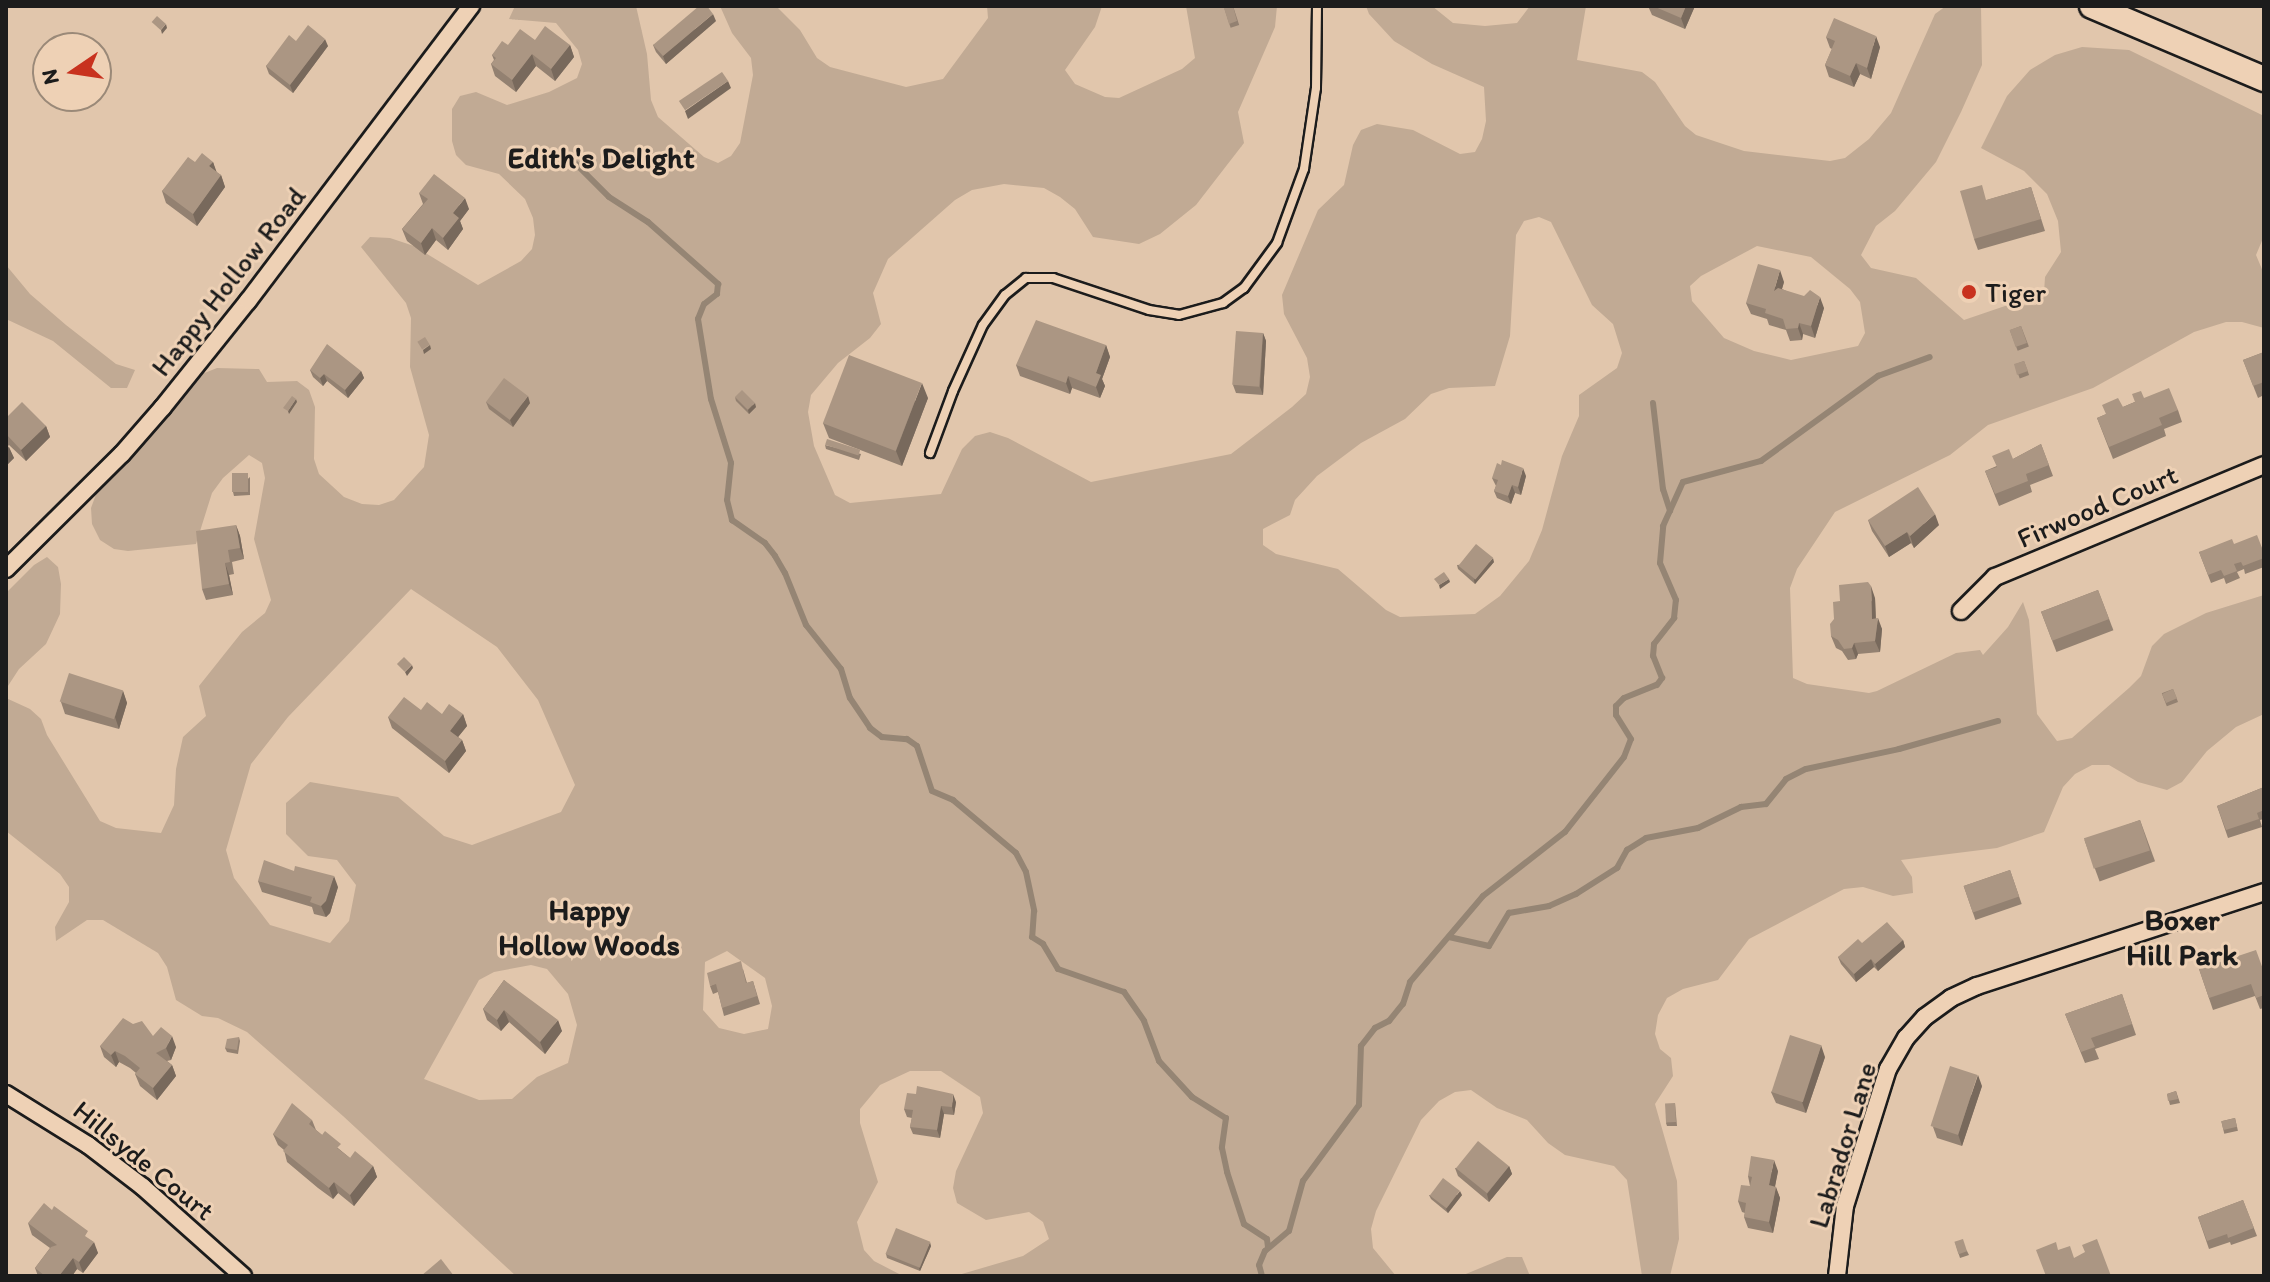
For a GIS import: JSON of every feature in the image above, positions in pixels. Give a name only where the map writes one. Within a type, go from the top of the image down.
[{"type":"main road","points":[[2092,6],[2264,79]]},
{"type":"street","name":"Happy Hollow Road","points":[[6,569],[122,454],[163,407],[248,301],[471,6]]},
{"type":"street","name":"Firwood Court","points":[[1961,611],[1995,577],[2264,465]]},
{"type":"street","name":"Labrador Lane","points":[[1837,1276],[1845,1206],[1888,1069],[1906,1038],[1925,1017],[1951,998],[1977,986],[2264,892]]},
{"type":"street","name":"Hillsyde Court","points":[[6,1094],[99,1153],[243,1276]]},
{"type":"lane","points":[[930,453],[953,391],[983,325],[1005,295],[1026,278],[1053,278],[1149,310],[1179,315],[1223,303],[1244,288],[1277,243],[1304,169],[1316,88],[1317,6]]},
{"type":"shaded area","points":[[515,6],[636,6],[647,54],[651,100],[658,117],[704,157],[718,163],[731,156],[740,143],[753,75],[751,58],[732,33],[720,6],[776,6],[800,30],[817,58],[830,67],[906,87],[943,79],[988,18],[987,6],[1102,6],[1095,27],[1065,70],[1075,84],[1105,97],[1119,98],[1182,69],[1195,58],[1186,6],[1277,6],[1275,27],[1238,112],[1244,143],[1196,205],[1160,234],[1139,244],[1093,237],[1075,209],[1060,197],[1044,188],[1004,184],[972,190],[955,200],[888,259],[873,293],[881,324],[870,338],[838,363],[811,395],[808,412],[814,446],[835,495],[850,503],[941,494],[962,449],[975,436],[990,432],[1008,438],[1091,482],[1231,454],[1306,394],[1310,377],[1307,358],[1284,314],[1282,295],[1318,210],[1344,185],[1353,145],[1361,130],[1377,124],[1413,130],[1460,154],[1475,152],[1486,121],[1484,87],[1432,64],[1394,41],[1369,14],[1366,6],[1432,6],[1453,23],[1485,26],[1517,23],[1530,6],[1586,6],[1577,60],[1642,72],[1655,82],[1685,126],[1696,135],[1744,151],[1830,161],[1845,158],[1869,139],[1891,113],[1935,14],[1946,6],[1981,6],[1982,65],[1961,112],[1936,162],[1895,211],[1876,226],[1861,255],[1871,268],[1916,278],[1964,320],[2005,306],[2036,305],[2044,293],[2045,277],[2061,252],[2058,221],[2047,194],[2024,171],[1981,148],[2007,96],[2030,70],[2055,55],[2082,47],[2129,50],[2264,116],[2264,236],[2256,255],[2264,274],[2264,328],[2242,322],[2226,322],[2194,332],[2093,388],[1988,425],[1950,455],[1835,512],[1797,569],[1790,588],[1793,678],[1807,684],[1869,693],[1877,691],[1956,653],[1980,650],[1983,655],[2008,627],[2023,602],[2029,620],[2037,714],[2057,741],[2072,738],[2141,676],[2152,646],[2164,634],[2206,613],[2264,595],[2264,714],[2236,727],[2207,751],[2182,782],[2167,790],[2138,782],[2109,765],[2092,765],[2075,774],[2063,787],[2044,832],[1997,848],[1901,860],[1912,877],[1913,893],[1893,896],[1863,887],[1844,889],[1749,939],[1718,980],[1683,989],[1667,998],[1658,1015],[1655,1034],[1660,1049],[1671,1058],[1673,1076],[1655,1104],[1677,1181],[1679,1239],[1670,1276],[1642,1276],[1627,1180],[1614,1166],[1565,1155],[1548,1143],[1527,1120],[1497,1108],[1471,1090],[1455,1092],[1439,1101],[1421,1120],[1376,1211],[1371,1229],[1373,1248],[1396,1276],[955,1276],[1023,1256],[1049,1239],[1043,1222],[1029,1212],[986,1220],[957,1203],[953,1188],[956,1171],[983,1113],[980,1097],[941,1071],[910,1071],[880,1085],[860,1109],[860,1123],[878,1182],[857,1222],[864,1250],[874,1261],[903,1276],[516,1276],[247,1032],[218,1018],[202,1016],[176,1000],[167,967],[158,953],[103,920],[87,920],[56,941],[55,927],[69,902],[69,887],[60,874],[6,831],[6,698],[30,709],[41,719],[47,735],[100,821],[116,828],[161,833],[174,805],[176,769],[183,737],[206,716],[199,686],[242,632],[265,613],[271,600],[254,539],[265,478],[262,463],[249,455],[223,478],[212,493],[196,544],[128,551],[114,549],[100,540],[92,524],[91,508],[102,478],[183,389],[202,374],[217,368],[259,369],[267,382],[297,381],[309,390],[315,407],[314,459],[319,474],[344,497],[362,504],[379,505],[394,500],[424,467],[429,435],[410,367],[411,318],[406,303],[361,247],[370,237],[390,238],[414,246],[478,285],[521,261],[532,249],[535,235],[533,218],[525,199],[499,174],[466,165],[456,155],[452,141],[452,109],[460,96],[476,92],[507,105],[549,92],[577,78],[582,64],[578,50],[556,23],[509,19]],"holes":[[[1539,217],[1551,222],[1592,305],[1613,324],[1622,353],[1617,368],[1579,395],[1579,416],[1562,456],[1542,530],[1529,561],[1500,596],[1475,614],[1400,617],[1386,610],[1338,569],[1276,554],[1263,545],[1263,529],[1290,515],[1295,500],[1317,476],[1361,443],[1405,419],[1431,394],[1449,388],[1495,386],[1510,336],[1516,235],[1524,221]],[[1757,246],[1811,257],[1850,289],[1860,302],[1865,333],[1858,346],[1791,360],[1754,351],[1724,338],[1692,301],[1690,286],[1701,276]],[[411,589],[497,647],[538,700],[575,785],[561,812],[472,845],[444,836],[398,797],[310,782],[286,803],[286,834],[308,856],[337,860],[356,885],[349,921],[330,943],[270,925],[234,878],[226,850],[251,764],[288,717]],[[727,951],[765,978],[772,1006],[768,1029],[744,1034],[719,1028],[703,1010],[705,962]],[[531,965],[547,969],[568,994],[577,1025],[568,1063],[537,1077],[512,1099],[479,1100],[424,1079],[479,980],[494,972]]]},
{"type":"shaded area","points":[[6,265],[30,294],[66,325],[116,364],[135,370],[127,388],[111,388],[53,341],[6,319]]},
{"type":"shaded area","points":[[47,557],[58,567],[60,614],[46,644],[19,669],[6,689],[6,593],[34,565]]},
{"type":"shaded area","points":[[1507,1257],[1522,1257],[1530,1276],[1461,1276]]},
{"type":"building","points":[[699,6],[707,6],[713,14],[663,56],[653,45]]},
{"type":"building","points":[[1233,6],[1237,21],[1229,24],[1224,8]]},
{"type":"building","points":[[1653,6],[1686,6],[1681,18]]},
{"type":"building","points":[[157,16],[166,24],[161,30],[152,22]]},
{"type":"building","points":[[1834,18],[1876,36],[1867,68],[1856,63],[1850,76],[1825,65],[1835,41],[1826,37]]},
{"type":"building","points":[[308,25],[325,39],[290,85],[266,66],[289,35],[296,41]]},
{"type":"building","points":[[545,26],[570,45],[551,69],[532,54],[512,80],[491,64],[496,58],[492,55],[502,41],[508,45],[520,29],[535,40]]},
{"type":"building","points":[[722,72],[728,81],[685,110],[679,101]]},
{"type":"building","points":[[202,153],[213,162],[209,166],[221,175],[193,214],[162,191],[188,157],[195,162]]},
{"type":"building","points":[[434,174],[465,198],[453,213],[459,218],[443,238],[432,228],[421,243],[402,229],[428,199],[419,193]]},
{"type":"building","points":[[1982,185],[1986,200],[2031,187],[2041,219],[1974,239],[1960,191]]},
{"type":"building","points":[[1758,264],[1780,270],[1774,291],[1778,288],[1804,296],[1810,290],[1820,297],[1811,326],[1799,323],[1798,328],[1786,329],[1783,319],[1765,313],[1766,309],[1746,303]]},
{"type":"building","points":[[1036,320],[1106,345],[1096,373],[1101,375],[1096,387],[1068,376],[1066,383],[1016,365]]},
{"type":"building","points":[[2021,326],[2027,343],[2016,347],[2010,330]]},
{"type":"building","points":[[1236,331],[1263,333],[1259,387],[1232,385]]},
{"type":"building","points":[[425,337],[430,345],[422,349],[417,342]]},
{"type":"building","points":[[327,344],[361,371],[345,390],[324,374],[320,378],[310,370]]},
{"type":"building","points":[[2264,352],[2264,382],[2253,386],[2243,360]]},
{"type":"building","points":[[849,355],[922,383],[896,451],[823,423]]},
{"type":"building","points":[[2024,361],[2028,371],[2017,375],[2014,364]]},
{"type":"building","points":[[504,378],[528,396],[510,420],[486,402]]},
{"type":"building","points":[[2169,388],[2178,410],[2159,418],[2162,425],[2109,447],[2097,418],[2106,414],[2102,405],[2118,398],[2123,407],[2135,402],[2132,394],[2141,391],[2144,398]]},
{"type":"building","points":[[742,390],[755,403],[748,410],[735,397]]},
{"type":"building","points":[[292,396],[296,399],[288,411],[283,408]]},
{"type":"building","points":[[22,402],[46,426],[21,450],[6,434],[6,418]]},
{"type":"building","points":[[827,439],[860,450],[858,456],[825,445]]},
{"type":"building","points":[[2041,444],[2049,465],[2026,474],[2028,481],[1995,494],[1985,471],[1997,467],[1992,456],[2009,449],[2013,459]]},
{"type":"building","points":[[1502,460],[1523,468],[1518,487],[1512,485],[1508,496],[1494,491],[1498,480],[1492,478],[1497,463],[1501,465]]},
{"type":"building","points":[[232,473],[248,473],[248,492],[232,492]]},
{"type":"building","points":[[1918,487],[1935,514],[1910,536],[1907,532],[1885,546],[1868,520]]},
{"type":"building","points":[[236,525],[240,548],[228,550],[230,562],[225,563],[229,584],[202,589],[196,531]]},
{"type":"building","points":[[2257,535],[2264,558],[2243,566],[2241,562],[2234,564],[2237,571],[2224,576],[2221,570],[2208,575],[2199,552],[2232,539],[2234,544]]},
{"type":"building","points":[[1476,544],[1493,558],[1475,580],[1458,566]]},
{"type":"building","points":[[1444,572],[1449,579],[1439,585],[1434,579]]},
{"type":"building","points":[[1868,582],[1871,586],[1872,619],[1878,618],[1875,641],[1854,643],[1852,648],[1844,649],[1831,636],[1830,624],[1834,619],[1833,602],[1840,601],[1839,585]]},
{"type":"building","points":[[2098,590],[2109,619],[2052,641],[2041,612]]},
{"type":"building","points":[[404,657],[412,665],[405,672],[397,664]]},
{"type":"building","points":[[69,673],[123,691],[114,719],[60,702]]},
{"type":"building","points":[[2173,689],[2177,698],[2166,703],[2162,694]]},
{"type":"building","points":[[404,697],[421,710],[427,702],[442,714],[449,704],[463,714],[450,731],[462,740],[445,761],[388,717]]},
{"type":"building","points":[[2264,787],[2264,810],[2257,813],[2259,819],[2226,830],[2217,806]]},
{"type":"building","points":[[2140,820],[2150,850],[2094,869],[2084,838]]},
{"type":"building","points":[[264,860],[294,871],[295,866],[334,876],[326,901],[321,906],[310,902],[312,897],[258,881]]},
{"type":"building","points":[[2010,870],[2019,896],[1973,912],[1964,886]]},
{"type":"building","points":[[1887,922],[1903,940],[1875,964],[1871,959],[1854,974],[1838,957],[1858,939],[1862,943]]},
{"type":"building","points":[[2256,950],[2264,972],[2264,995],[2256,998],[2251,984],[2209,998],[2199,969]]},
{"type":"building","points":[[741,961],[746,983],[753,981],[757,996],[722,1008],[716,984],[710,986],[707,973]]},
{"type":"building","points":[[504,980],[558,1020],[540,1042],[504,1010],[497,1020],[483,1009]]},
{"type":"building","points":[[2122,994],[2132,1024],[2091,1038],[2095,1047],[2081,1052],[2065,1014]]},
{"type":"building","points":[[123,1018],[133,1024],[142,1021],[153,1036],[161,1027],[172,1036],[166,1048],[156,1053],[172,1065],[153,1088],[135,1074],[140,1068],[125,1056],[115,1051],[111,1055],[100,1046]]},
{"type":"building","points":[[1790,1035],[1821,1045],[1803,1102],[1771,1092]]},
{"type":"building","points":[[239,1037],[237,1050],[225,1048],[227,1039]]},
{"type":"building","points":[[1950,1066],[1978,1075],[1958,1135],[1931,1126]]},
{"type":"building","points":[[917,1086],[953,1094],[952,1107],[941,1106],[937,1130],[910,1127],[913,1110],[904,1109],[907,1093],[916,1094]]},
{"type":"building","points":[[2176,1091],[2178,1099],[2168,1101],[2167,1094]]},
{"type":"building","points":[[292,1103],[312,1120],[309,1124],[322,1135],[325,1131],[341,1144],[337,1148],[350,1158],[355,1151],[373,1166],[350,1195],[334,1182],[329,1188],[283,1151],[288,1145],[273,1134]]},
{"type":"building","points":[[1675,1103],[1676,1122],[1666,1122],[1665,1104]]},
{"type":"building","points":[[2235,1118],[2237,1127],[2223,1130],[2221,1121]]},
{"type":"building","points":[[1478,1141],[1509,1166],[1487,1193],[1456,1168]]},
{"type":"building","points":[[1751,1156],[1774,1160],[1769,1185],[1776,1187],[1769,1222],[1744,1217],[1746,1203],[1738,1201],[1741,1185],[1750,1186]]},
{"type":"building","points":[[1443,1178],[1460,1191],[1447,1208],[1430,1196]]},
{"type":"building","points":[[2243,1200],[2254,1228],[2228,1238],[2227,1234],[2207,1241],[2198,1217]]},
{"type":"building","points":[[44,1203],[52,1210],[54,1206],[88,1231],[85,1236],[94,1242],[79,1262],[73,1258],[59,1276],[45,1276],[35,1268],[51,1247],[57,1245],[28,1223]]},
{"type":"building","points":[[896,1228],[930,1242],[920,1268],[886,1254]]},
{"type":"building","points":[[1963,1239],[1967,1251],[1958,1254],[1954,1242]]},
{"type":"building","points":[[2097,1239],[2111,1276],[2046,1276],[2036,1250],[2056,1242],[2058,1250],[2070,1246],[2074,1258],[2085,1252],[2082,1245]]},
{"type":"building","points":[[441,1259],[454,1276],[421,1276]]},
{"type":"waterway","points":[[562,150],[609,197],[648,222],[718,284],[717,294],[704,304],[698,319],[711,399],[731,463],[727,500],[732,520],[765,543],[775,556],[806,625],[841,669],[850,698],[870,728],[882,737],[907,739],[917,746],[932,791],[953,800],[1016,853],[1026,872],[1034,911],[1032,937],[1043,944],[1058,969],[1124,992],[1144,1021],[1159,1061],[1192,1097],[1226,1118],[1222,1148],[1227,1172],[1244,1224],[1267,1239],[1268,1247]]},
{"type":"waterway","points":[[1262,1276],[1259,1265],[1265,1251],[1289,1231],[1303,1181],[1359,1105],[1361,1046],[1375,1028],[1389,1021],[1403,1004],[1410,982],[1483,896],[1565,832],[1624,757],[1631,739],[1616,715],[1616,706],[1624,698],[1657,685],[1662,678],[1653,656],[1654,644],[1674,618],[1676,600],[1660,563],[1663,526],[1683,482],[1761,461],[1878,376],[1930,357]]},
{"type":"waterway","points":[[1653,403],[1663,489],[1670,511]]},
{"type":"waterway","points":[[1449,937],[1489,946],[1509,913],[1549,906],[1576,894],[1617,868],[1627,850],[1646,838],[1698,828],[1741,807],[1766,804],[1786,779],[1806,769],[1899,749],[1998,721]]},
{"type":"place","name":"Tiger","points":[[1969,292]]},
{"type":"district","name":"Edith's Delight","points":[[601,158]]},
{"type":"district","name":"Happy Hollow Woods","points":[[589,927]]},
{"type":"district","name":"Boxer Hill Park","points":[[2182,937]]}]
